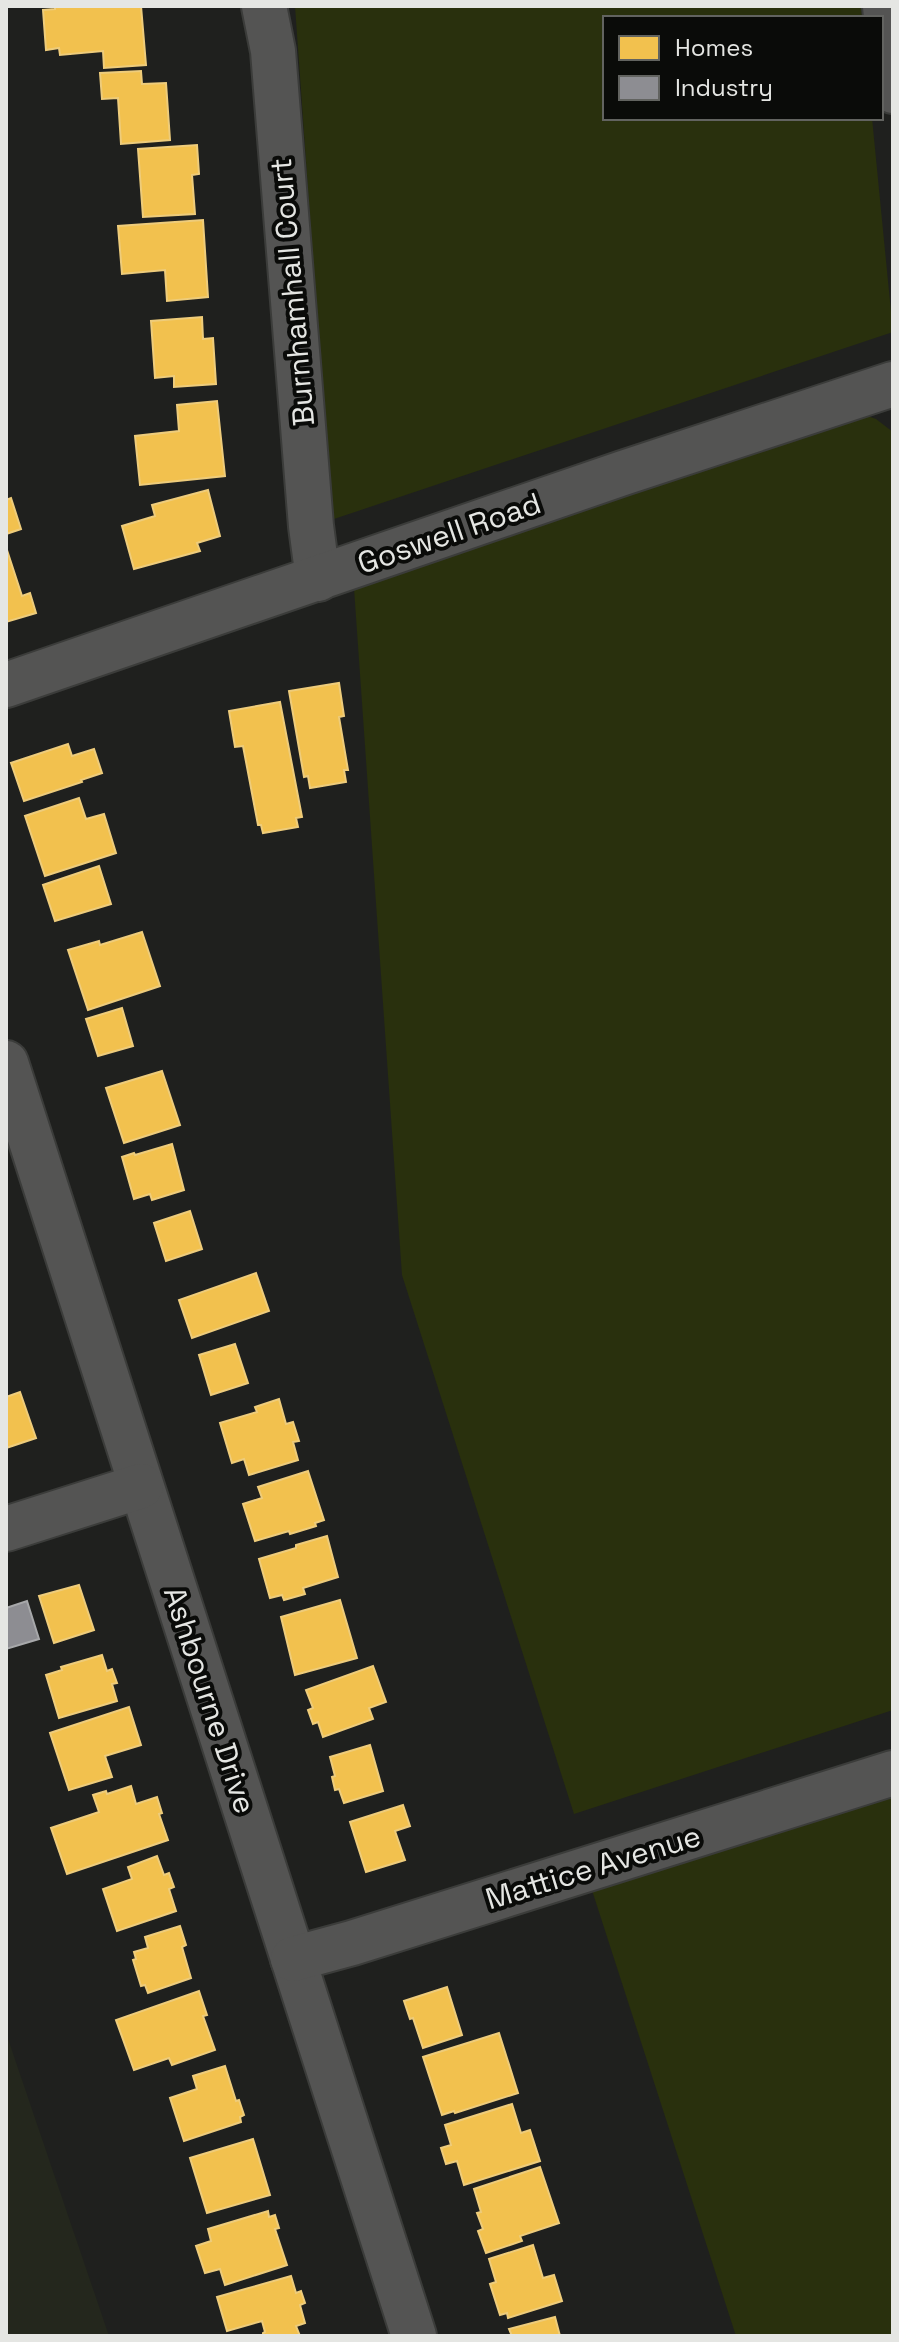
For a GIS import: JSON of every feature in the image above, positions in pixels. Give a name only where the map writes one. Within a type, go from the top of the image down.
[{"type":"street","name":"Burnhamhall Court","points":[[264,6],[273,51],[318,579]]},
{"type":"street","points":[[885,6],[893,91]]},
{"type":"street","name":"Goswell Road","points":[[6,685],[623,473],[893,384]]},
{"type":"street","name":"Ashbourne Drive","points":[[6,1063],[414,2336]]},
{"type":"street","points":[[6,1529],[141,1486]]},
{"type":"street","name":"Mattice Avenue","points":[[293,1959],[893,1773]]},
{"type":"shaded area","points":[[6,2033],[109,2336],[6,2336]]},
{"type":"green space","points":[[295,6],[861,6],[862,16],[603,16],[603,120],[872,120],[893,332],[334,519],[331,513]]},
{"type":"green space","points":[[862,414],[876,419],[893,432],[893,1710],[574,1814],[402,1275],[354,588]]},
{"type":"green space","points":[[893,1785],[893,2336],[736,2336],[590,1884]]},
{"type":"building: Homes","points":[[55,6],[141,6],[146,65],[104,68],[103,51],[60,55],[59,48],[46,50],[43,10],[55,9]]},
{"type":"building: Homes","points":[[141,71],[142,84],[166,83],[170,140],[121,144],[118,98],[102,99],[100,73]]},
{"type":"building: Homes","points":[[197,145],[199,174],[192,175],[195,214],[143,217],[138,149]]},
{"type":"building: Homes","points":[[203,220],[208,297],[167,301],[165,270],[122,274],[118,226]]},
{"type":"building: Homes","points":[[202,317],[203,339],[213,338],[216,384],[174,387],[174,376],[155,378],[151,321]]},
{"type":"building: Homes","points":[[217,401],[225,476],[140,485],[135,436],[179,431],[177,405]]},
{"type":"building: Homes","points":[[208,490],[220,536],[197,543],[200,551],[134,569],[122,526],[155,516],[152,505]]},
{"type":"building: Homes","points":[[11,498],[21,529],[6,534],[6,500]]},
{"type":"building: Homes","points":[[6,547],[22,596],[30,593],[36,613],[6,622]]},
{"type":"building: Homes","points":[[339,683],[344,716],[339,717],[348,770],[344,770],[346,782],[310,788],[308,776],[304,777],[289,691]]},
{"type":"building: Homes","points":[[280,702],[302,817],[296,818],[298,827],[263,833],[261,825],[258,825],[243,746],[235,747],[229,711]]},
{"type":"building: Homes","points":[[68,744],[72,756],[94,749],[102,773],[24,801],[11,763]]},
{"type":"building: Homes","points":[[79,798],[86,819],[104,814],[116,853],[45,876],[25,816]]},
{"type":"building: Homes","points":[[99,866],[111,904],[55,921],[43,885]]},
{"type":"building: Homes","points":[[142,932],[160,986],[88,1010],[68,950],[99,941],[100,945]]},
{"type":"building: Homes","points":[[122,1008],[133,1046],[98,1056],[86,1019]]},
{"type":"building: Homes","points":[[162,1071],[180,1125],[124,1143],[106,1088]]},
{"type":"building: Homes","points":[[172,1144],[184,1190],[152,1200],[150,1194],[134,1199],[122,1157]]},
{"type":"building: Homes","points":[[190,1211],[202,1249],[166,1261],[154,1223]]},
{"type":"building: Homes","points":[[256,1273],[269,1311],[192,1338],[179,1300]]},
{"type":"building: Homes","points":[[235,1344],[248,1383],[211,1395],[199,1355]]},
{"type":"building: Homes","points":[[20,1392],[36,1438],[6,1448],[6,1397]]},
{"type":"building: Homes","points":[[279,1399],[286,1424],[293,1422],[299,1441],[293,1442],[298,1460],[249,1475],[244,1459],[232,1463],[220,1423],[257,1412],[255,1407]]},
{"type":"building: Homes","points":[[308,1471],[324,1520],[315,1523],[316,1526],[290,1534],[289,1531],[255,1541],[243,1504],[262,1498],[258,1487]]},
{"type":"building: Homes","points":[[327,1536],[338,1577],[303,1588],[305,1594],[284,1600],[282,1595],[270,1598],[259,1559]]},
{"type":"building: Homes","points":[[79,1585],[94,1630],[54,1643],[39,1596]]},
{"type":"building: Homes","points":[[340,1600],[357,1658],[295,1675],[281,1617]]},
{"type":"building: Homes","points":[[102,1655],[107,1671],[112,1669],[117,1683],[112,1684],[117,1701],[59,1718],[46,1675],[62,1670],[61,1667]]},
{"type":"building: Homes","points":[[373,1666],[386,1702],[369,1708],[373,1719],[323,1737],[318,1722],[313,1724],[308,1710],[313,1708],[306,1690]]},
{"type":"building: Homes","points":[[129,1707],[141,1745],[105,1756],[112,1777],[69,1790],[50,1733]]},
{"type":"building: Homes","points":[[370,1745],[383,1791],[344,1803],[339,1789],[335,1790],[330,1757]]},
{"type":"building: Homes","points":[[131,1786],[136,1804],[157,1797],[168,1840],[67,1874],[51,1828],[99,1812],[93,1795]]},
{"type":"building: Homes","points":[[403,1805],[410,1826],[395,1831],[405,1860],[366,1872],[350,1822]]},
{"type":"building: Homes","points":[[157,1856],[164,1875],[169,1873],[174,1887],[169,1889],[176,1911],[117,1931],[103,1889],[132,1879],[128,1867]]},
{"type":"building: Homes","points":[[180,1926],[191,1978],[148,1993],[145,1985],[141,1986],[133,1960],[136,1959],[134,1952],[148,1948],[145,1937]]},
{"type":"building: Homes","points":[[447,1987],[462,2035],[423,2048],[404,2001]]},
{"type":"building: Homes","points":[[199,1991],[207,2015],[203,2016],[215,2050],[172,2065],[169,2058],[134,2070],[116,2020]]},
{"type":"building: Homes","points":[[499,2033],[518,2093],[442,2115],[423,2057]]},
{"type":"building: Homes","points":[[225,2066],[244,2115],[240,2117],[241,2122],[184,2141],[170,2098],[197,2089],[193,2076]]},
{"type":"building: Homes","points":[[512,2104],[521,2133],[530,2130],[540,2161],[464,2185],[457,2161],[446,2164],[441,2148],[451,2145],[445,2125]]},
{"type":"building: Homes","points":[[253,2139],[270,2195],[207,2213],[190,2158]]},
{"type":"building: Homes","points":[[540,2167],[559,2223],[520,2236],[522,2241],[486,2253],[478,2231],[483,2229],[474,2189]]},
{"type":"building: Homes","points":[[268,2211],[269,2217],[275,2215],[279,2228],[275,2229],[287,2265],[225,2285],[220,2269],[205,2273],[196,2246],[211,2241],[208,2229]]},
{"type":"building: Homes","points":[[533,2245],[543,2278],[554,2275],[562,2301],[508,2318],[507,2313],[500,2315],[490,2284],[496,2282],[489,2259]]},
{"type":"building: Homes","points":[[291,2276],[296,2293],[301,2291],[305,2303],[300,2305],[305,2323],[296,2326],[300,2336],[263,2336],[262,2321],[227,2331],[217,2297]]},
{"type":"building: Homes","points":[[555,2317],[560,2336],[512,2336],[509,2329]]},
{"type":"building: Industry","points":[[27,1601],[39,1639],[6,1649],[6,1608]]}]
